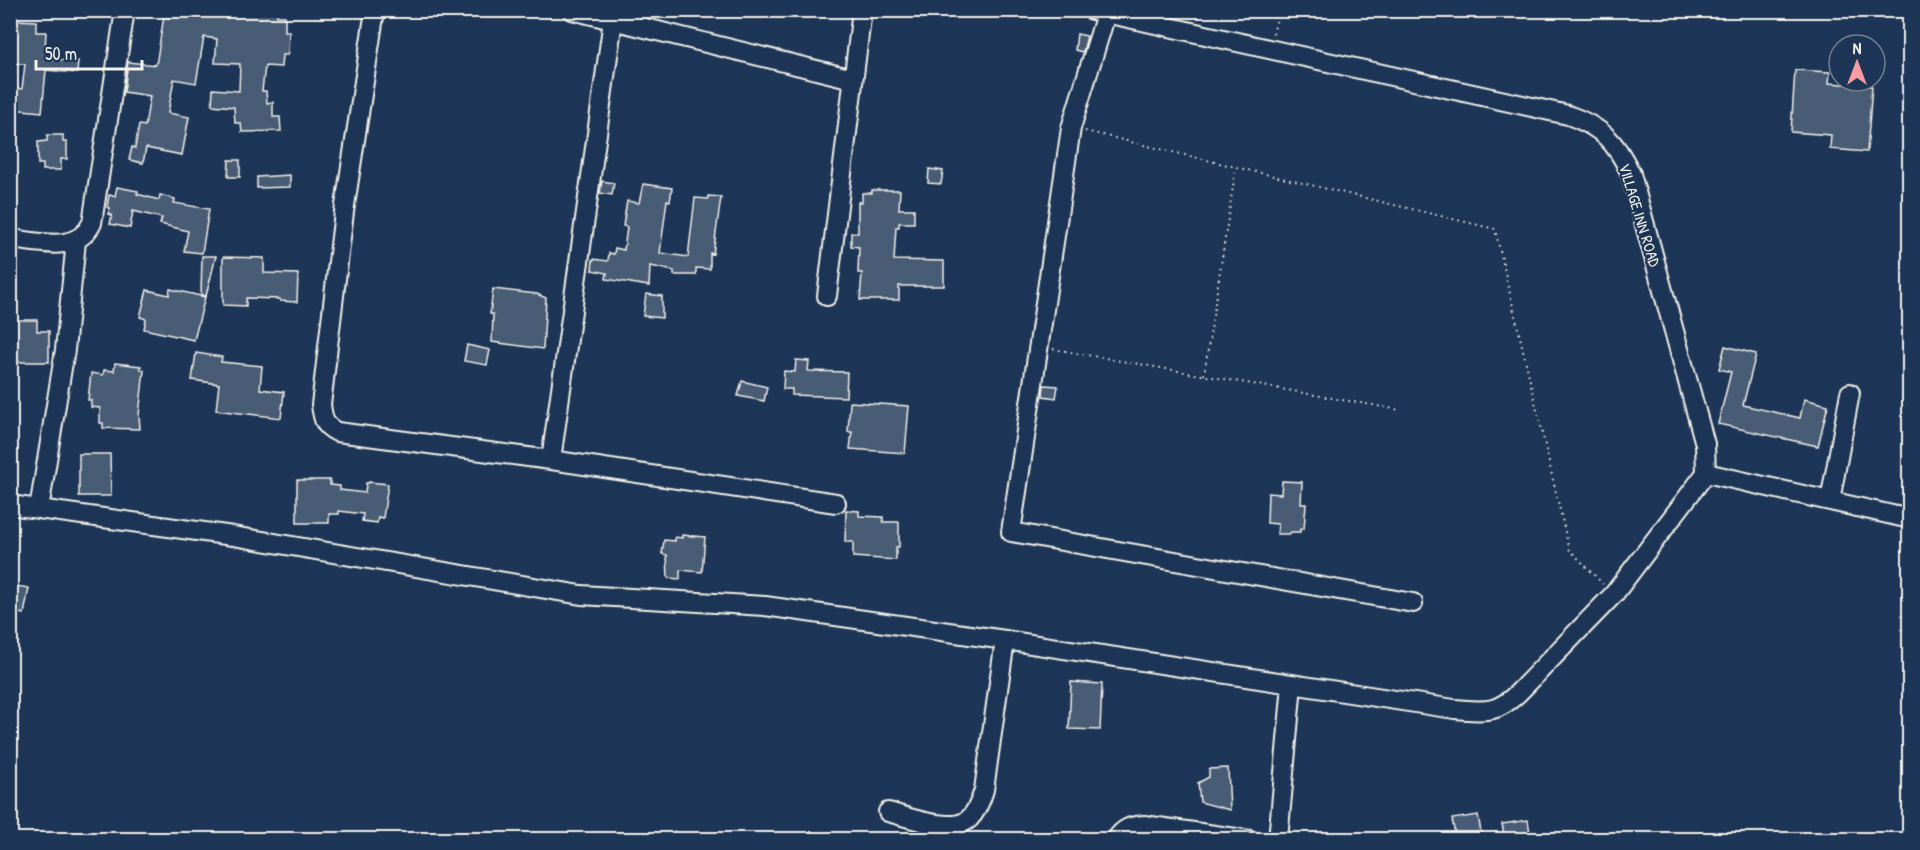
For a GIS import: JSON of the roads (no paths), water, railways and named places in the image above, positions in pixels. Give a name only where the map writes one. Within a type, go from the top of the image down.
[{"type":"street","points":[[10,239],[63,244],[76,241],[87,233],[92,223],[125,10]]},
{"type":"street","points":[[375,10],[344,212],[321,405],[323,420],[328,428],[337,432],[551,460],[836,503]]},
{"type":"street","points":[[572,10],[853,79]]},
{"type":"street","points":[[826,297],[862,10]]},
{"type":"street","points":[[1099,12],[1071,128],[1011,531],[1413,603]]},
{"type":"street","name":"VILLAGE INN ROAD","points":[[1099,12],[1568,115],[1586,121],[1599,129],[1621,152],[1631,174],[1705,444],[1706,473]]},
{"type":"street","points":[[551,460],[613,20]]},
{"type":"street","points":[[39,509],[65,350],[76,241]]},
{"type":"street","points":[[1830,501],[1850,393]]},
{"type":"street","points":[[10,505],[243,538],[581,595],[765,606],[1476,711],[1498,709],[1506,705],[1614,594],[1706,473],[1910,519]]},
{"type":"street","points":[[888,812],[928,822],[957,825],[969,820],[984,789],[1005,640]]},
{"type":"street","points":[[1278,840],[1292,684]]},
{"type":"street","points":[[1116,840],[1121,831],[1132,826],[1144,825],[1250,840]]}]
